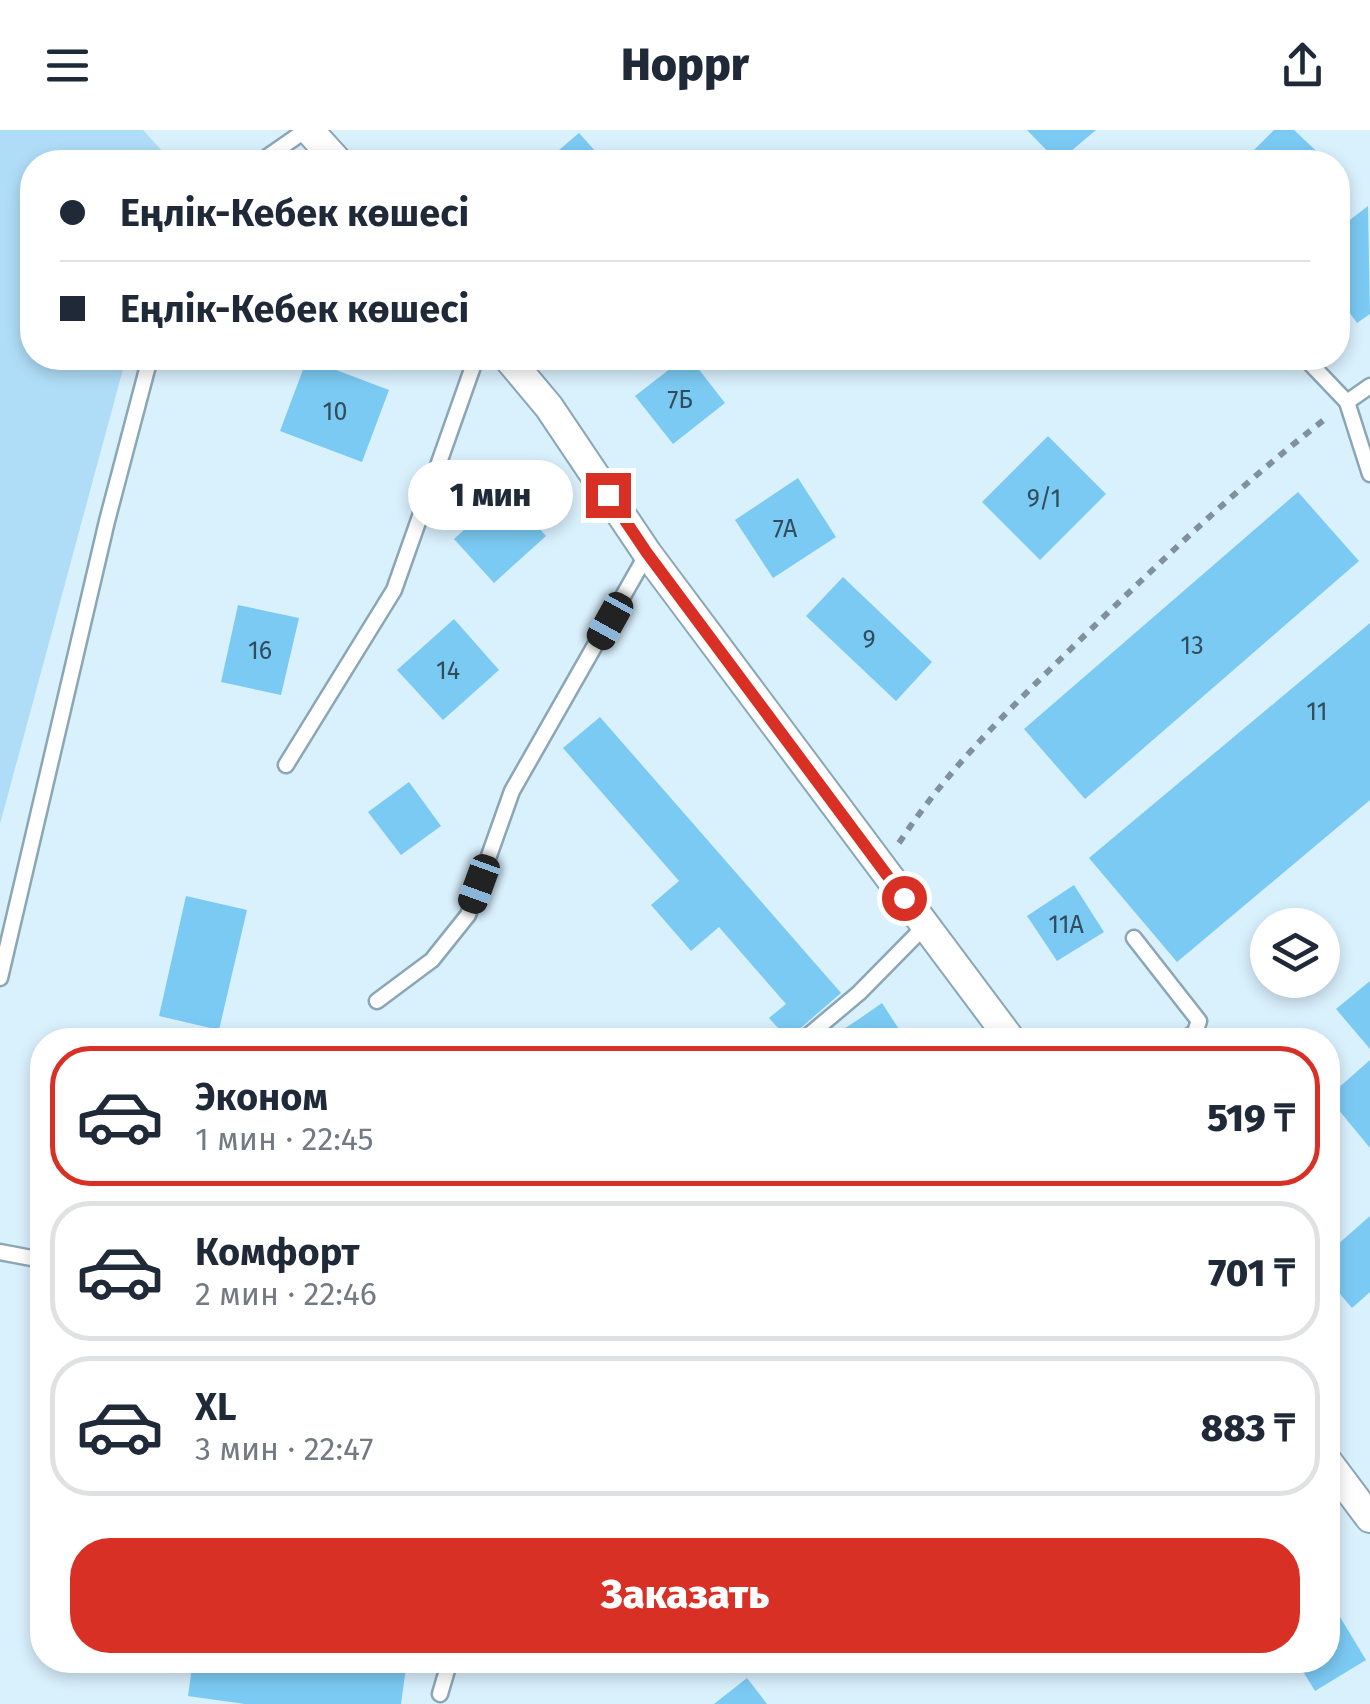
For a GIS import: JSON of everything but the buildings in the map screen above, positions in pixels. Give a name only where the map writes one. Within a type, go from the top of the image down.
[{"type":"street","points":[[308,130],[327,150]]},
{"type":"street","points":[[518,370],[549,407],[647,553],[1002,1028]]},
{"type":"street","points":[[1340,1478],[1370,1518]]},
{"type":"lane","points":[[278,150],[308,130]]},
{"type":"lane","points":[[0,978],[107,522],[147,370]]},
{"type":"lane","points":[[286,765],[394,590],[472,370]]},
{"type":"lane","points":[[1317,370],[1348,402],[1370,474]]},
{"type":"lane","points":[[1348,402],[1370,386]]},
{"type":"lane","points":[[377,1002],[432,960],[468,915],[512,791],[647,553]]},
{"type":"lane","points":[[817,1028],[859,993],[925,926]]},
{"type":"lane","points":[[1134,938],[1199,1020],[1196,1028]]},
{"type":"lane","points":[[0,1252],[30,1258]]},
{"type":"lane","points":[[440,1694],[446,1673]]},
{"type":"path","points":[[882,869],[929,798],[1007,712],[1268,463],[1348,402]]},
{"type":"shaded area","points":[[0,130],[143,130],[161,150],[20,150],[20,370],[123,370],[0,824]]},
{"type":"route","points":[[608,495],[904,898]]}]
